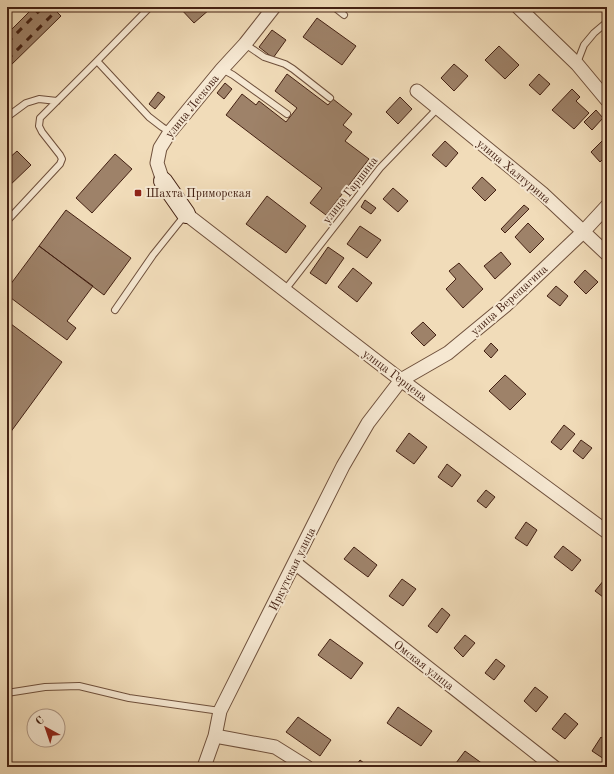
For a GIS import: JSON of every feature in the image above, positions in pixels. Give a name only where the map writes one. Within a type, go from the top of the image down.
[{"type":"street","name":"улица Лескова","points":[[186,214],[163,181],[157,163],[160,148],[170,132],[222,69],[245,44],[274,7]]},
{"type":"street","points":[[518,7],[577,64],[607,100]]},
{"type":"street","name":"улица Халтурина","points":[[417,91],[542,193],[607,254]]},
{"type":"street","name":"улица Верещагина","points":[[401,380],[448,353],[505,306],[583,232],[607,206]]},
{"type":"street","name":"улица Герцена","points":[[186,214],[401,380],[607,532]]},
{"type":"street","name":"Иркутская улица","points":[[204,767],[220,711],[343,466],[368,422],[401,380]]},
{"type":"street","name":"Омская улица","points":[[295,562],[554,767]]},
{"type":"street","points":[[214,736],[275,747],[307,767]]},
{"type":"lane","points":[[7,221],[60,164],[62,159],[42,132],[39,126],[40,118],[150,7]]},
{"type":"lane","points":[[334,7],[344,15]]},
{"type":"lane","points":[[577,64],[584,45],[594,33],[607,22]]},
{"type":"lane","points":[[245,44],[264,57],[293,69],[330,98]]},
{"type":"lane","points":[[97,61],[149,117],[170,132]]},
{"type":"lane","points":[[222,69],[287,114]]},
{"type":"lane","points":[[7,117],[26,103],[39,99],[57,101]]},
{"type":"lane","name":"улица Гаршина","points":[[285,291],[380,168],[438,108]]},
{"type":"lane","points":[[115,310],[153,255],[186,214]]},
{"type":"lane","points":[[7,693],[45,687],[79,686],[129,698],[220,711]]},
{"type":"building","points":[[34,7],[52,7],[61,16],[7,69],[7,34]]},
{"type":"building","points":[[179,7],[209,7],[210,9],[194,23]]},
{"type":"building","points":[[317,18],[356,46],[342,65],[303,37]]},
{"type":"building","points":[[272,30],[286,40],[273,58],[259,47]]},
{"type":"building","points":[[499,46],[519,65],[505,79],[485,60]]},
{"type":"building","points":[[454,64],[468,76],[454,91],[441,78]]},
{"type":"building","points":[[287,74],[328,105],[333,99],[352,114],[343,125],[352,132],[345,141],[369,159],[326,215],[310,203],[322,188],[226,115],[242,94],[256,105],[259,101],[286,122],[297,108],[275,91]]},
{"type":"building","points":[[539,74],[550,84],[540,95],[529,85]]},
{"type":"building","points":[[225,83],[232,89],[224,99],[217,93]]},
{"type":"building","points":[[572,89],[580,97],[576,101],[589,113],[574,129],[552,110]]},
{"type":"building","points":[[158,92],[165,97],[155,109],[149,104]]},
{"type":"building","points":[[400,97],[412,109],[398,124],[386,112]]},
{"type":"building","points":[[596,110],[603,118],[592,130],[584,122]]},
{"type":"building","points":[[607,136],[607,155],[600,162],[591,152]]},
{"type":"building","points":[[445,141],[458,153],[446,167],[432,155]]},
{"type":"building","points":[[17,151],[31,165],[7,188],[7,160]]},
{"type":"building","points":[[115,154],[132,169],[92,213],[76,198]]},
{"type":"building","points":[[482,177],[496,190],[485,201],[472,188]]},
{"type":"building","points":[[393,188],[408,201],[398,212],[383,199]]},
{"type":"building","points":[[267,196],[306,226],[286,253],[246,224]]},
{"type":"building","points":[[365,200],[376,208],[371,214],[361,207]]},
{"type":"building","points":[[524,205],[529,209],[505,233],[501,229]]},
{"type":"building","points":[[66,210],[131,258],[104,295],[39,246]]},
{"type":"building","points":[[528,223],[544,239],[530,253],[515,237]]},
{"type":"building","points":[[360,226],[381,240],[367,258],[347,244]]},
{"type":"building","points":[[39,246],[93,286],[67,321],[76,328],[67,340],[7,295],[7,289]]},
{"type":"building","points":[[328,247],[344,258],[326,284],[310,273]]},
{"type":"building","points":[[501,252],[511,264],[495,279],[484,266]]},
{"type":"building","points":[[459,263],[483,289],[463,308],[446,289],[456,279],[449,271]]},
{"type":"building","points":[[353,268],[372,283],[357,302],[338,287]]},
{"type":"building","points":[[585,270],[598,282],[586,294],[574,282]]},
{"type":"building","points":[[556,286],[568,296],[560,306],[547,296]]},
{"type":"building","points":[[7,321],[62,362],[7,437]]},
{"type":"building","points":[[423,322],[436,335],[424,346],[411,333]]},
{"type":"building","points":[[491,343],[498,350],[491,358],[484,351]]},
{"type":"building","points":[[505,375],[526,394],[510,410],[489,391]]},
{"type":"building","points":[[564,425],[575,434],[561,450],[551,442]]},
{"type":"building","points":[[409,433],[427,447],[414,464],[396,451]]},
{"type":"building","points":[[581,440],[592,448],[583,459],[573,451]]},
{"type":"building","points":[[447,464],[461,475],[452,487],[438,477]]},
{"type":"building","points":[[486,490],[495,497],[486,508],[477,501]]},
{"type":"building","points":[[526,522],[537,530],[527,546],[515,538]]},
{"type":"building","points":[[563,546],[581,560],[572,571],[554,557]]},
{"type":"building","points":[[354,547],[377,565],[368,577],[344,559]]},
{"type":"building","points":[[402,579],[416,589],[403,606],[389,596]]},
{"type":"building","points":[[604,580],[607,582],[607,600],[595,591]]},
{"type":"building","points":[[442,608],[450,615],[437,633],[428,626]]},
{"type":"building","points":[[465,635],[475,643],[463,657],[454,648]]},
{"type":"building","points":[[330,639],[363,663],[351,679],[318,655]]},
{"type":"building","points":[[496,659],[505,666],[494,680],[485,673]]},
{"type":"building","points":[[535,687],[548,697],[536,712],[524,701]]},
{"type":"building","points":[[398,707],[432,731],[421,746],[387,723]]},
{"type":"building","points":[[565,713],[578,724],[565,739],[552,729]]},
{"type":"building","points":[[298,717],[331,740],[320,756],[286,732]]},
{"type":"building","points":[[601,737],[607,742],[607,761],[592,751]]},
{"type":"building","points":[[465,751],[487,767],[453,767]]},
{"type":"building","points":[[360,760],[369,767],[355,767]]},
{"type":"railway","points":[[7,43],[43,7]]},
{"type":"railway","points":[[7,60],[60,7]]},
{"type":"place","name":"Шахта Приморская","points":[[138,193]]}]
